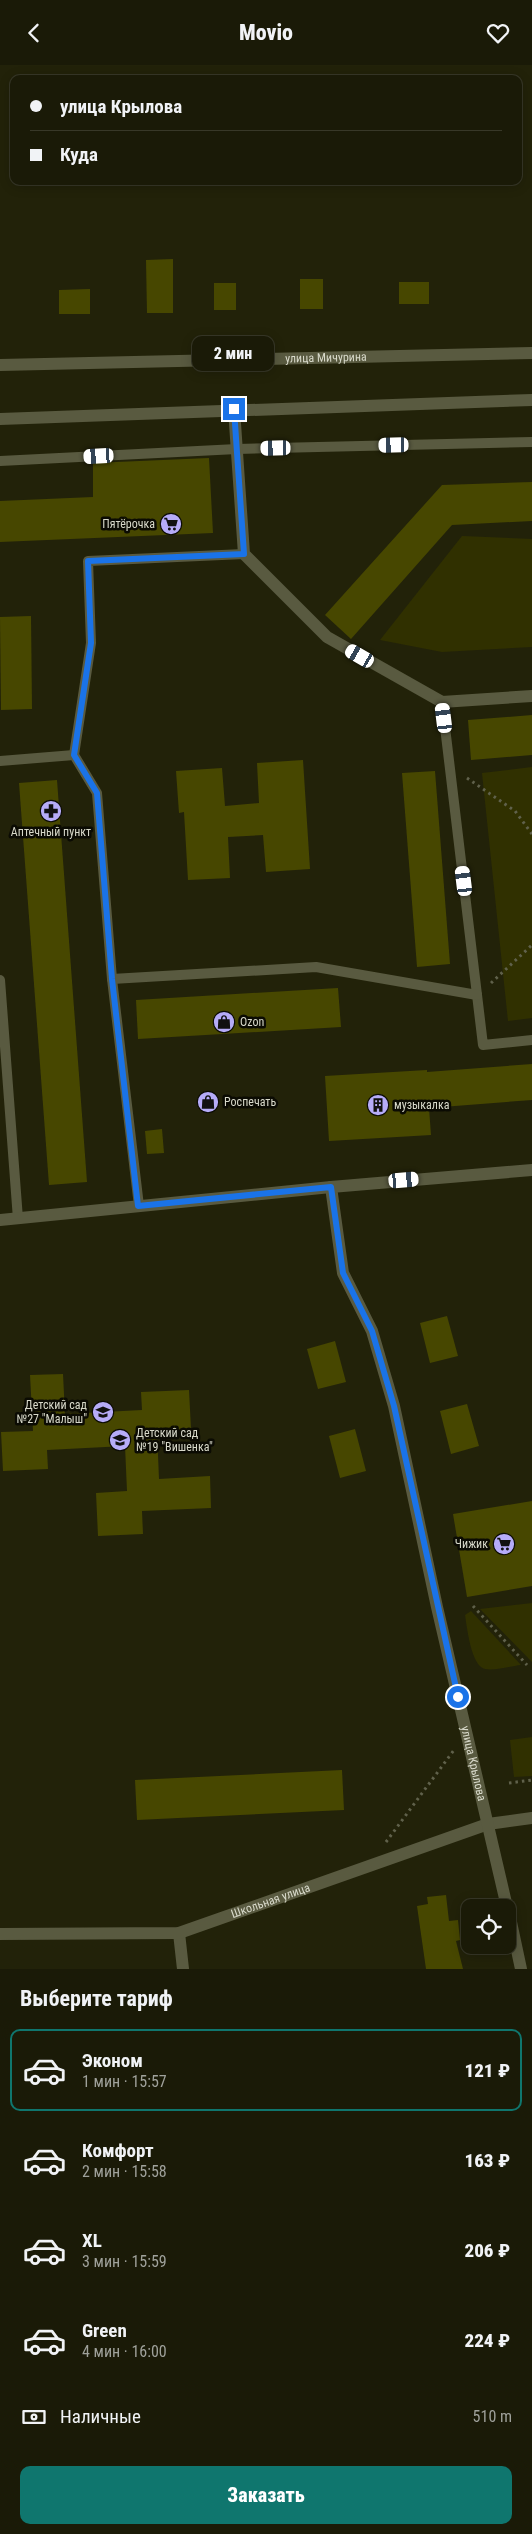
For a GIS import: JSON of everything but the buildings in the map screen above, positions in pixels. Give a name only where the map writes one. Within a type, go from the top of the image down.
[{"type":"street","name":"улица Мичурина","points":[[0,365],[532,353]]},
{"type":"street","points":[[0,419],[234,409],[532,400]]},
{"type":"street","points":[[234,409],[244,554],[327,637],[442,703],[532,696]]},
{"type":"street","points":[[0,1220],[331,1187],[532,1170]]},
{"type":"street","name":"улица Крылова","points":[[331,1187],[343,1273],[372,1331],[394,1406],[437,1607],[505,1899]]},
{"type":"street","name":"Школьная улица","points":[[0,1934],[179,1933],[488,1824],[532,1818]]},
{"type":"street","points":[[179,1933],[183,1969]]},
{"type":"street","name":"улица Крылова","points":[[516,1947],[521,1969]]},
{"type":"lane","points":[[0,461],[237,449],[532,442]]},
{"type":"lane","points":[[138,1206],[112,979],[97,793],[74,755],[91,643],[88,561],[244,554]]},
{"type":"lane","points":[[442,703],[483,1045],[532,1040]]},
{"type":"lane","points":[[0,761],[74,755]]},
{"type":"lane","points":[[112,979],[316,967],[477,995]]},
{"type":"lane","points":[[0,980],[18,1219]]},
{"type":"path","points":[[450,766],[515,811],[532,834]]},
{"type":"path","points":[[477,995],[532,945]]},
{"type":"path","points":[[473,1606],[527,1665]]},
{"type":"path","points":[[385,1843],[467,1733]]},
{"type":"path","points":[[509,1783],[532,1780]]},
{"type":"shaded area","points":[[462,536],[532,539],[532,647],[442,652],[380,640]]},
{"type":"shaded area","points":[[532,767],[532,1018],[508,1021],[482,773]]},
{"type":"shaded area","points":[[532,1603],[532,1662],[480,1609]]},
{"type":"shaded area","points":[[471,1611],[521,1665],[493,1669],[485,1669],[480,1666],[473,1654],[467,1628],[465,1615]]},
{"type":"shaded area","points":[[532,1737],[532,1776],[514,1777],[510,1740]]},
{"type":"place","name":"Пятёрочка","points":[[171,524]]},
{"type":"place","name":"Аптечный пункт","points":[[51,811]]},
{"type":"place","name":"Ozon","points":[[224,1022]]},
{"type":"place","name":"Роспечать","points":[[208,1102]]},
{"type":"place","name":"музыкалка","points":[[378,1105]]},
{"type":"place","name":"Детский сад №27 \"Малыш\"","points":[[103,1412]]},
{"type":"place","name":"Детский сад №19 \"Вишенка\"","points":[[120,1440]]},
{"type":"place","name":"Чижик","points":[[504,1544]]},
{"type":"route","points":[[234,409],[244,554],[88,561],[91,643],[74,755],[97,793],[112,979],[138,1206],[331,1187],[343,1273],[372,1331],[394,1406],[458,1697]]}]
